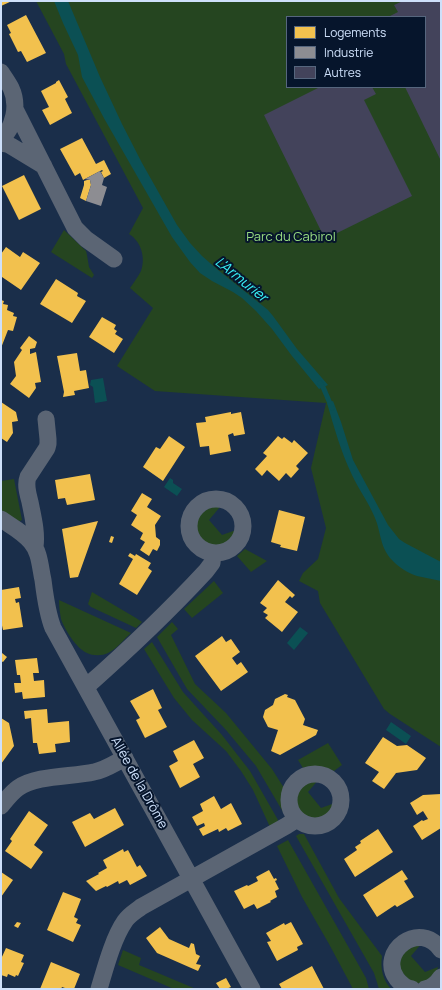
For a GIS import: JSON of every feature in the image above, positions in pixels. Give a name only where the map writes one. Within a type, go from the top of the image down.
[{"type":"street","points":[[1,72],[10,86],[14,97],[15,109],[11,126],[1,142],[11,146],[44,166]]},
{"type":"street","points":[[15,109],[75,228],[86,239],[114,259]]},
{"type":"street","name":"Allée de la Drôme","points":[[46,419],[47,448],[27,480],[35,530],[35,547],[39,559],[50,620],[252,989]]},
{"type":"street","points":[[1,520],[27,538],[35,547]]},
{"type":"street","points":[[86,687],[138,640],[206,571],[212,563],[213,553]]},
{"type":"street","points":[[1,806],[18,788],[28,783],[38,780],[94,772],[108,768],[125,758]]},
{"type":"street","points":[[99,989],[118,933],[125,920],[141,907],[192,880],[297,819]]},
{"type":"street","points":[[412,989],[401,983],[395,976],[392,967],[393,957],[397,949],[403,942],[412,938],[421,937],[438,945],[441,950]]},
{"type":"street","points":[[425,989],[429,988],[441,977]]},
{"type":"green space","name":"Parc du Cabirol","points":[[36,1],[441,1],[441,747],[384,709],[320,603],[318,591],[299,581],[303,573],[318,559],[326,528],[311,468],[326,403],[155,391],[117,366],[153,308],[130,288],[141,271],[143,255],[137,241],[129,234],[143,208],[66,64],[64,54]]},
{"type":"green space","points":[[64,230],[86,251],[89,267],[94,275],[92,278],[51,252]]},
{"type":"green space","points":[[14,479],[22,520],[20,521],[15,520],[1,511],[1,481]]},
{"type":"green space","points":[[212,507],[220,507],[209,520],[222,535],[236,530],[229,542],[220,546],[211,545],[203,541],[198,533],[196,524],[201,515]]},
{"type":"green space","points":[[245,549],[267,561],[251,572],[237,556]]},
{"type":"green space","points":[[214,581],[223,593],[192,618],[184,609]]},
{"type":"green space","points":[[92,592],[142,622],[136,628],[91,607],[88,604]]},
{"type":"green space","points":[[59,600],[131,633],[108,653],[103,655],[92,655],[87,653],[75,643],[65,628],[61,619]]},
{"type":"green space","points":[[172,622],[178,629],[171,635],[195,684],[226,713],[272,769],[284,788],[283,812],[256,766],[226,730],[187,689],[157,637]]},
{"type":"green space","points":[[152,642],[183,692],[222,735],[250,771],[278,820],[277,823],[270,827],[253,790],[241,771],[226,751],[192,720],[174,698],[144,649]]},
{"type":"green space","points":[[328,743],[342,765],[334,771],[318,766],[303,768],[298,760]]},
{"type":"green space","points":[[311,779],[319,779],[308,792],[321,808],[335,803],[327,814],[318,819],[309,818],[301,813],[296,805],[295,796],[300,787]]},
{"type":"green space","points":[[299,834],[304,834],[339,898],[382,956],[381,965],[383,974],[391,989],[379,989],[374,973],[296,836]]},
{"type":"green space","points":[[288,840],[366,978],[369,989],[353,989],[302,897],[277,846]]},
{"type":"green space","points":[[422,943],[411,956],[425,972],[438,967],[436,974],[423,983],[415,983],[408,980],[399,968],[402,952]]},
{"type":"green space","points":[[123,950],[141,958],[139,965],[196,989],[174,989],[118,965]]},
{"type":"shaded area","points":[[54,1],[68,1],[100,77],[122,124],[177,225],[202,256],[268,310],[297,349],[328,385],[319,389],[256,311],[242,298],[200,273],[172,237],[82,77],[78,55]]},
{"type":"shaded area","points":[[103,378],[107,401],[95,403],[93,387],[90,385],[91,380]]},
{"type":"shaded area","points":[[333,401],[353,460],[388,525],[399,539],[441,562],[441,581],[417,576],[403,570],[392,560],[385,550],[373,512],[352,475],[341,448],[327,403]]},
{"type":"shaded area","points":[[170,478],[173,480],[173,483],[182,489],[177,496],[164,487]]},
{"type":"shaded area","points":[[300,627],[308,633],[294,650],[287,643]]},
{"type":"shaded area","points":[[391,722],[411,736],[406,744],[386,730]]},
{"type":"building: Logements","points":[[1,1],[12,1],[1,6]]},
{"type":"building: Logements","points":[[26,15],[46,53],[27,62],[21,51],[18,52],[9,34],[11,33],[7,25]]},
{"type":"building: Logements","points":[[59,80],[68,97],[65,99],[72,113],[50,125],[42,110],[49,107],[41,91]]},
{"type":"building: Logements","points":[[82,138],[96,164],[104,160],[111,174],[104,178],[101,172],[103,171],[102,170],[83,180],[80,173],[75,176],[60,149]]},
{"type":"building: Logements","points":[[24,175],[41,209],[19,220],[2,186]]},
{"type":"building: Logements","points":[[90,180],[91,185],[86,201],[80,198],[84,181]]},
{"type":"building: Logements","points":[[6,247],[20,257],[23,252],[40,263],[21,290],[1,275],[1,254]]},
{"type":"building: Logements","points":[[56,279],[78,293],[77,296],[86,301],[72,323],[40,304]]},
{"type":"building: Logements","points":[[1,300],[4,301],[3,304],[8,305],[7,310],[14,313],[13,316],[17,317],[13,331],[8,330],[1,348]]},
{"type":"building: Logements","points":[[102,317],[116,325],[114,329],[117,331],[115,334],[123,339],[114,353],[89,337]]},
{"type":"building: Logements","points":[[29,336],[37,342],[35,348],[30,349],[30,354],[36,352],[41,382],[35,383],[36,388],[29,398],[10,384],[16,376],[14,362],[22,350],[20,348]]},
{"type":"building: Logements","points":[[77,353],[80,371],[86,370],[89,388],[74,391],[75,395],[63,397],[64,392],[57,356]]},
{"type":"building: Logements","points":[[1,402],[16,412],[18,421],[12,422],[13,433],[7,442],[1,438]]},
{"type":"building: Logements","points":[[231,412],[231,414],[241,412],[245,434],[234,436],[233,433],[228,435],[231,451],[210,455],[209,446],[200,447],[196,423],[206,422],[205,417]]},
{"type":"building: Logements","points":[[169,436],[185,447],[163,481],[143,467],[156,447],[160,449]]},
{"type":"building: Logements","points":[[278,436],[282,439],[284,437],[292,443],[294,440],[308,453],[296,466],[299,469],[291,478],[286,473],[279,481],[267,470],[262,476],[255,469],[267,456],[263,453]]},
{"type":"building: Logements","points":[[90,474],[95,500],[67,505],[65,498],[58,499],[55,480]]},
{"type":"building: Logements","points":[[142,493],[152,499],[147,507],[161,516],[155,525],[156,537],[160,540],[160,545],[157,551],[153,549],[149,556],[140,550],[145,542],[140,539],[143,533],[131,525],[137,515],[131,511]]},
{"type":"building: Logements","points":[[279,510],[305,517],[297,551],[280,547],[281,545],[271,542]]},
{"type":"building: Logements","points":[[98,521],[78,577],[70,578],[62,529]]},
{"type":"building: Logements","points":[[111,536],[114,537],[112,543],[109,542]]},
{"type":"building: Logements","points":[[130,553],[135,556],[136,554],[151,563],[148,568],[152,571],[137,595],[119,584],[133,559],[128,556]]},
{"type":"building: Logements","points":[[278,580],[295,595],[292,598],[290,596],[285,602],[298,612],[282,632],[265,618],[268,615],[263,612],[267,608],[260,603]]},
{"type":"building: Logements","points":[[19,587],[21,598],[15,599],[16,603],[19,602],[23,627],[3,630],[1,621],[1,590]]},
{"type":"building: Logements","points":[[222,636],[226,642],[231,639],[240,652],[232,658],[237,665],[241,662],[248,672],[221,691],[195,656]]},
{"type":"building: Logements","points":[[2,653],[7,657],[3,662],[1,661]]},
{"type":"building: Logements","points":[[37,658],[39,673],[33,673],[34,681],[44,680],[45,697],[23,699],[22,692],[15,693],[14,683],[21,683],[20,675],[17,675],[15,660]]},
{"type":"building: Logements","points":[[153,689],[162,708],[158,710],[167,727],[145,738],[136,720],[140,718],[130,701]]},
{"type":"building: Logements","points":[[285,694],[288,695],[287,697],[295,700],[305,719],[303,725],[318,730],[316,735],[280,755],[271,751],[278,730],[268,727],[263,717],[265,710],[273,705],[275,699]]},
{"type":"building: Logements","points":[[47,709],[48,723],[69,721],[70,742],[55,744],[56,752],[39,754],[37,743],[33,743],[31,718],[25,719],[24,711]]},
{"type":"building: Logements","points":[[1,718],[9,723],[14,746],[1,764]]},
{"type":"building: Logements","points":[[383,737],[397,746],[407,745],[426,758],[417,770],[396,773],[384,789],[372,781],[379,772],[365,763]]},
{"type":"building: Logements","points":[[194,740],[204,758],[193,764],[200,777],[180,788],[169,766],[178,761],[173,751]]},
{"type":"building: Logements","points":[[441,794],[441,828],[422,840],[413,826],[422,820],[428,819],[423,811],[417,815],[410,803],[423,795]]},
{"type":"building: Logements","points":[[214,796],[221,809],[231,803],[242,824],[228,831],[226,828],[219,832],[218,829],[203,836],[199,829],[205,826],[204,823],[197,826],[192,817],[203,811],[200,804]]},
{"type":"building: Logements","points":[[115,808],[124,825],[85,847],[72,822],[90,813],[94,819]]},
{"type":"building: Logements","points":[[29,811],[48,825],[34,845],[43,852],[31,869],[5,851],[12,841],[10,839]]},
{"type":"building: Logements","points":[[378,829],[393,852],[355,877],[344,859],[357,850],[355,847],[361,843],[360,841]]},
{"type":"building: Logements","points":[[123,849],[124,852],[128,850],[137,867],[140,865],[147,876],[130,885],[127,880],[119,884],[118,881],[96,891],[86,881],[107,868],[103,860]]},
{"type":"building: Logements","points":[[269,870],[274,879],[276,878],[277,880],[275,881],[279,889],[275,891],[277,897],[270,901],[271,902],[257,909],[254,904],[244,909],[234,891],[258,881],[256,877]]},
{"type":"building: Logements","points":[[402,870],[408,879],[404,881],[414,897],[397,907],[395,905],[377,917],[363,895]]},
{"type":"building: Logements","points":[[1,872],[13,880],[1,897]]},
{"type":"building: Logements","points":[[63,892],[81,899],[74,917],[78,919],[76,923],[81,925],[73,942],[47,930]]},
{"type":"building: Logements","points":[[17,922],[21,923],[18,928],[14,926]]},
{"type":"building: Logements","points":[[291,922],[303,944],[297,947],[298,950],[277,961],[267,942],[271,941],[266,933],[284,923],[285,925]]},
{"type":"building: Logements","points":[[160,927],[169,939],[189,948],[191,943],[194,944],[196,954],[200,956],[196,964],[201,965],[198,971],[157,953],[146,938]]},
{"type":"building: Logements","points":[[6,948],[24,955],[21,962],[24,963],[18,976],[16,975],[15,977],[8,974],[7,977],[1,975],[1,959]]},
{"type":"building: Logements","points":[[51,962],[80,974],[74,989],[62,987],[61,989],[40,989]]},
{"type":"building: Logements","points":[[312,966],[324,989],[282,989],[279,984]]},
{"type":"building: Logements","points":[[226,978],[231,987],[220,989],[216,983]]},
{"type":"building: Industrie","points":[[100,171],[104,178],[102,185],[107,187],[101,206],[86,201],[91,185],[90,180],[85,179]]},
{"type":"building: Autres","points":[[403,1],[441,1],[441,161],[405,88],[426,88],[426,16],[390,16],[398,12],[394,5]]},
{"type":"building: Autres","points":[[318,88],[373,88],[376,94],[364,100],[412,196],[325,239],[264,115]]},
{"type":"waterway","name":"L'Armurier","points":[[320,383],[332,408]]}]
